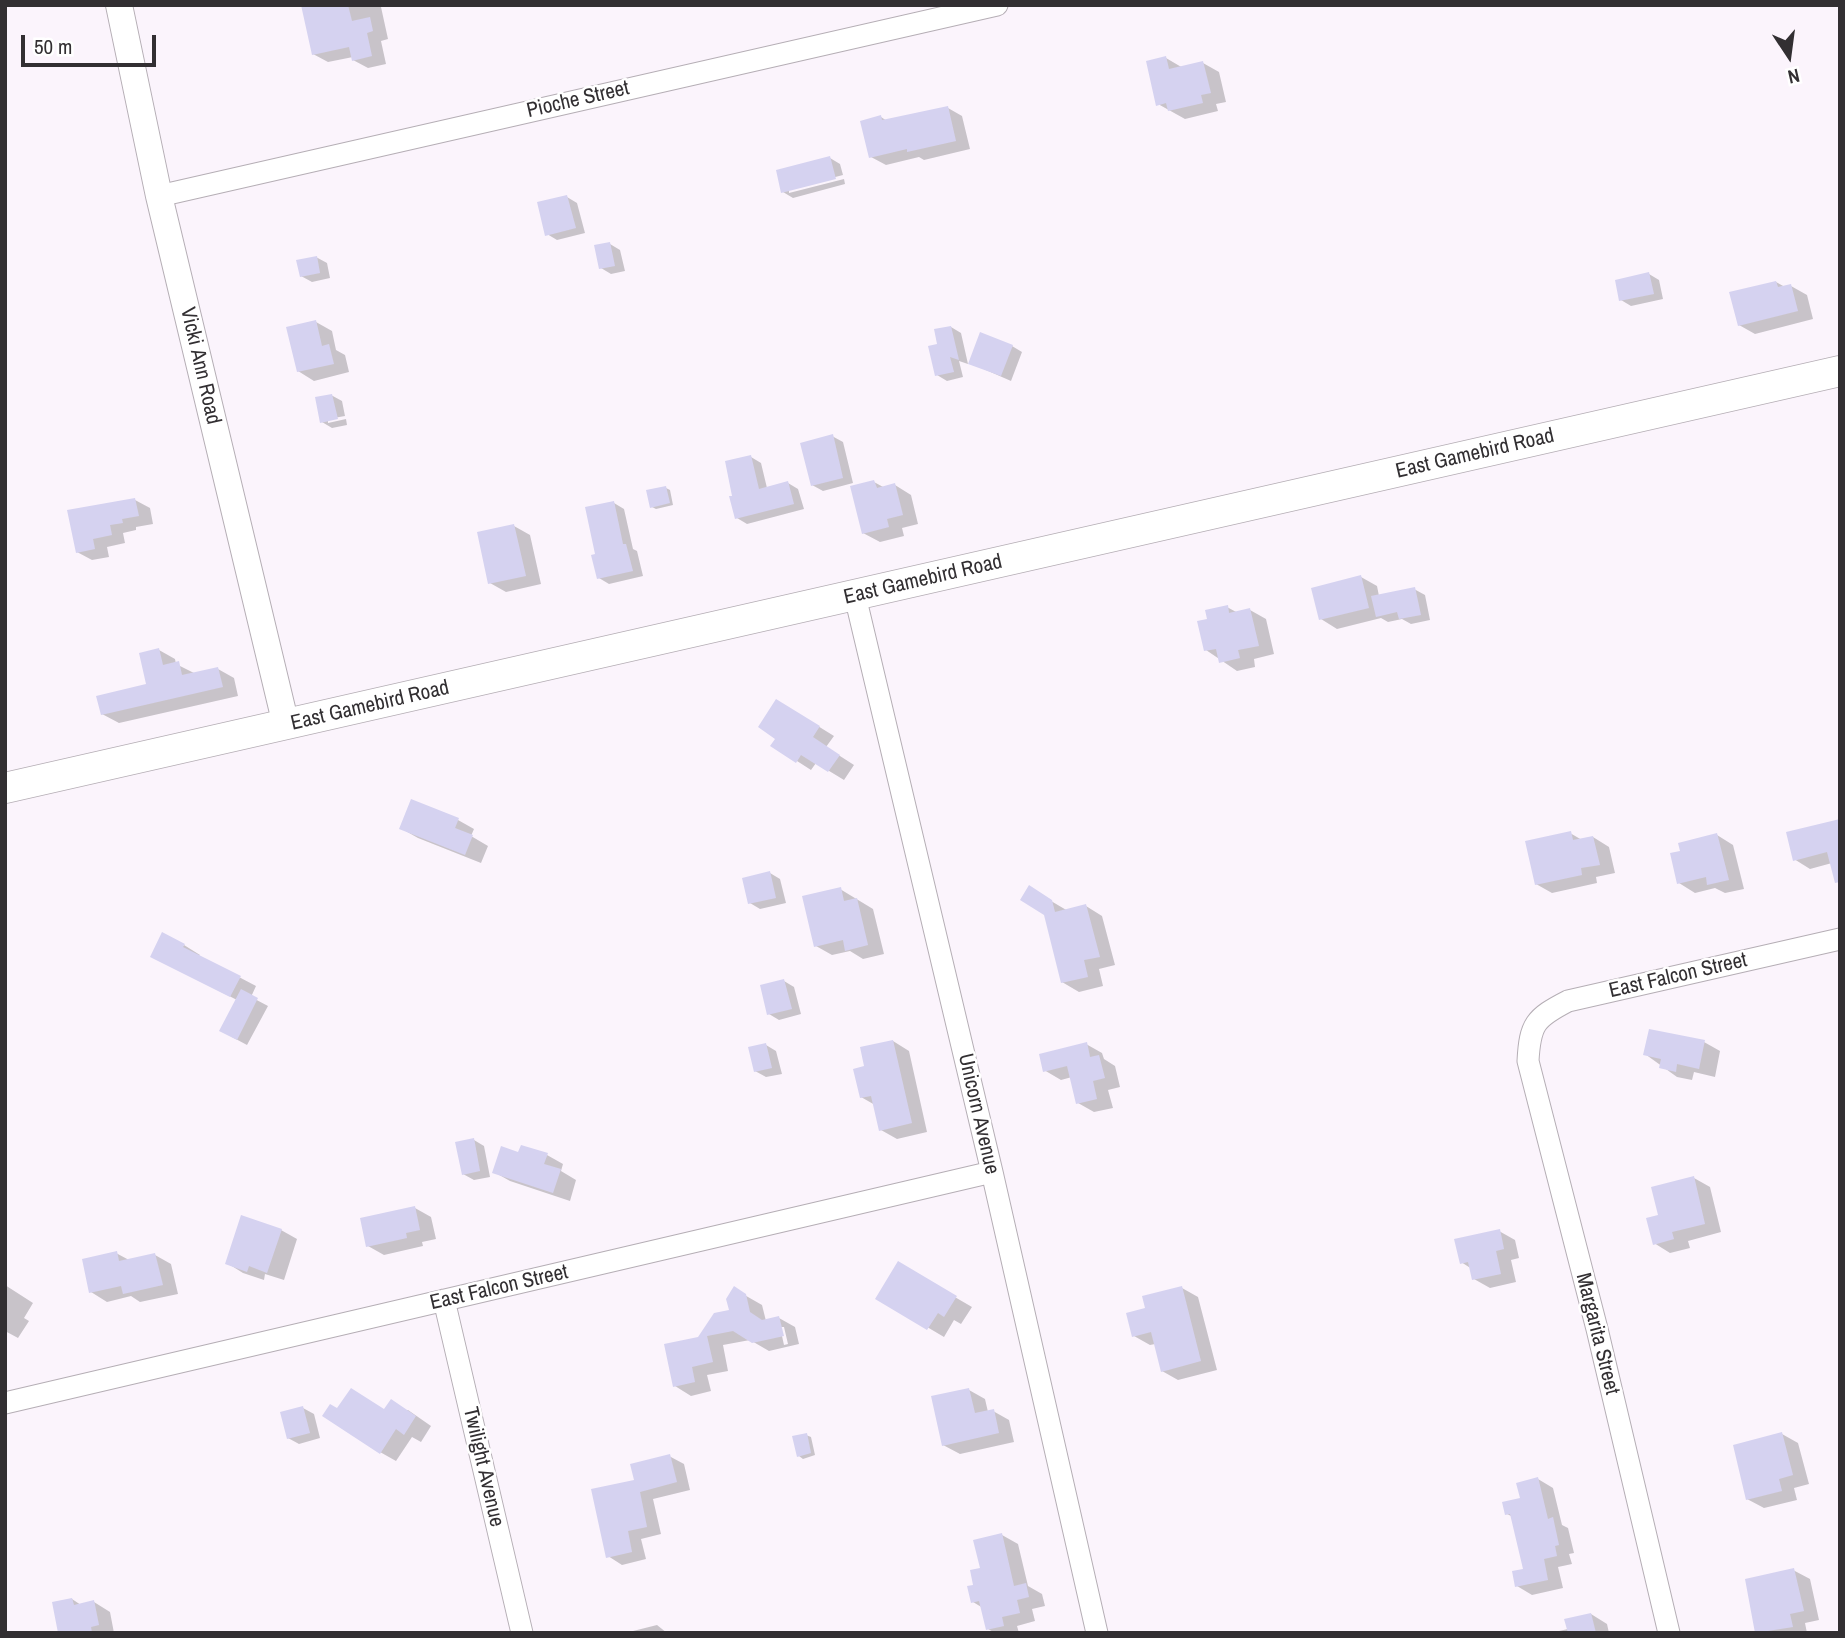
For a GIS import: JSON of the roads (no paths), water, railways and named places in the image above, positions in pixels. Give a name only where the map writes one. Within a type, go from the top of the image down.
[{"type":"main road","name":"East Gamebird Road","points":[[5,788],[1840,371]]},
{"type":"street","name":"Vicki Ann Road","points":[[119,5],[159,195],[286,725]]},
{"type":"street","name":"Pioche Street","points":[[159,195],[997,5]]},
{"type":"street","name":"Unicorn Avenue","points":[[855,596],[992,1172],[1097,1633]]},
{"type":"street","name":"East Falcon Street","points":[[1529,1036],[1547,1012],[1568,1001],[1840,939]]},
{"type":"street","name":"Margarita Street","points":[[1529,1036],[1528,1060],[1600,1343],[1669,1633]]},
{"type":"street","name":"East Falcon Street","points":[[5,1403],[992,1172]]},
{"type":"street","name":"Twilight Avenue","points":[[444,1300],[522,1633]]}]
